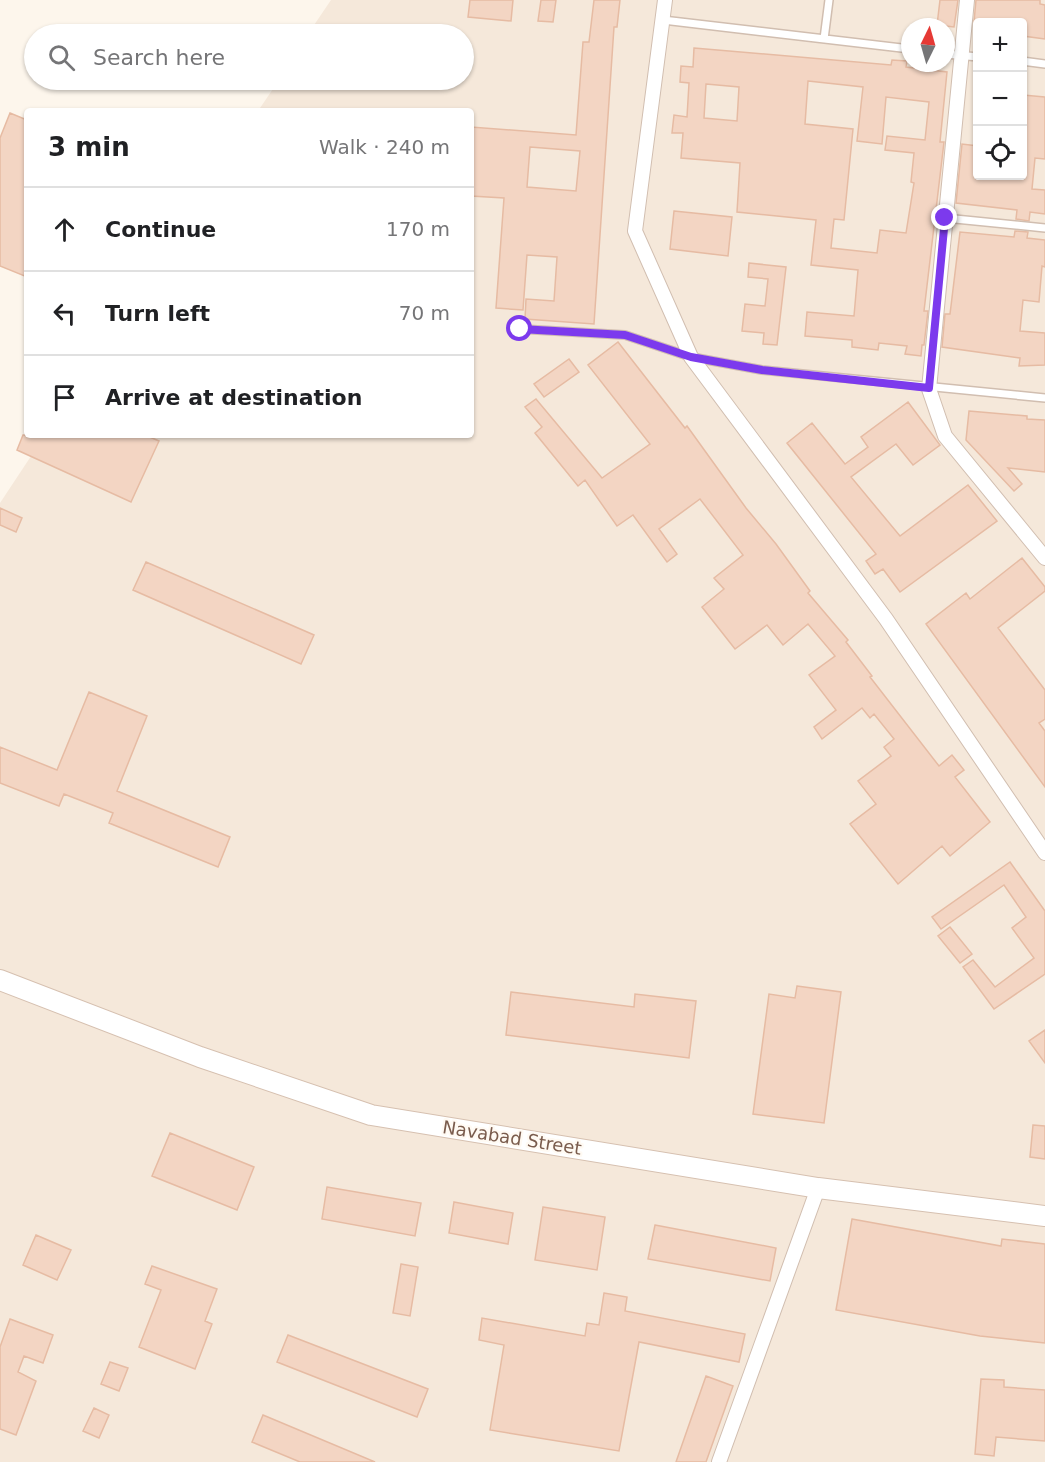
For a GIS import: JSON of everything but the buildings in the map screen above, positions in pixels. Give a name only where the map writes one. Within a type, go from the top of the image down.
[{"type":"street","points":[[665,0],[635,231],[691,357],[886,619],[1045,853]]},
{"type":"street","points":[[955,46],[967,0]]},
{"type":"street","points":[[952,72],[945,218],[929,388],[945,436],[1040,545],[1045,558]]},
{"type":"street","name":"Navabad Street","points":[[0,980],[200,1057],[371,1116],[818,1188],[1045,1216]]},
{"type":"street","points":[[719,1462],[818,1188]]},
{"type":"lane","points":[[824,39],[829,0]]},
{"type":"lane","points":[[663,20],[901,48]]},
{"type":"lane","points":[[955,54],[973,56]]},
{"type":"lane","points":[[1027,62],[1045,64]]},
{"type":"lane","points":[[945,218],[1045,228]]},
{"type":"lane","points":[[520,329],[625,335],[691,357],[762,370],[1045,398]]},
{"type":"shaded area","points":[[331,0],[1045,0],[1045,1462],[0,1462],[0,503],[43,438],[474,438],[474,108],[260,108],[272,90],[474,90],[474,24],[315,24]]},
{"type":"route","points":[[520,329],[625,335],[691,357],[762,370],[929,388],[945,218]]}]
